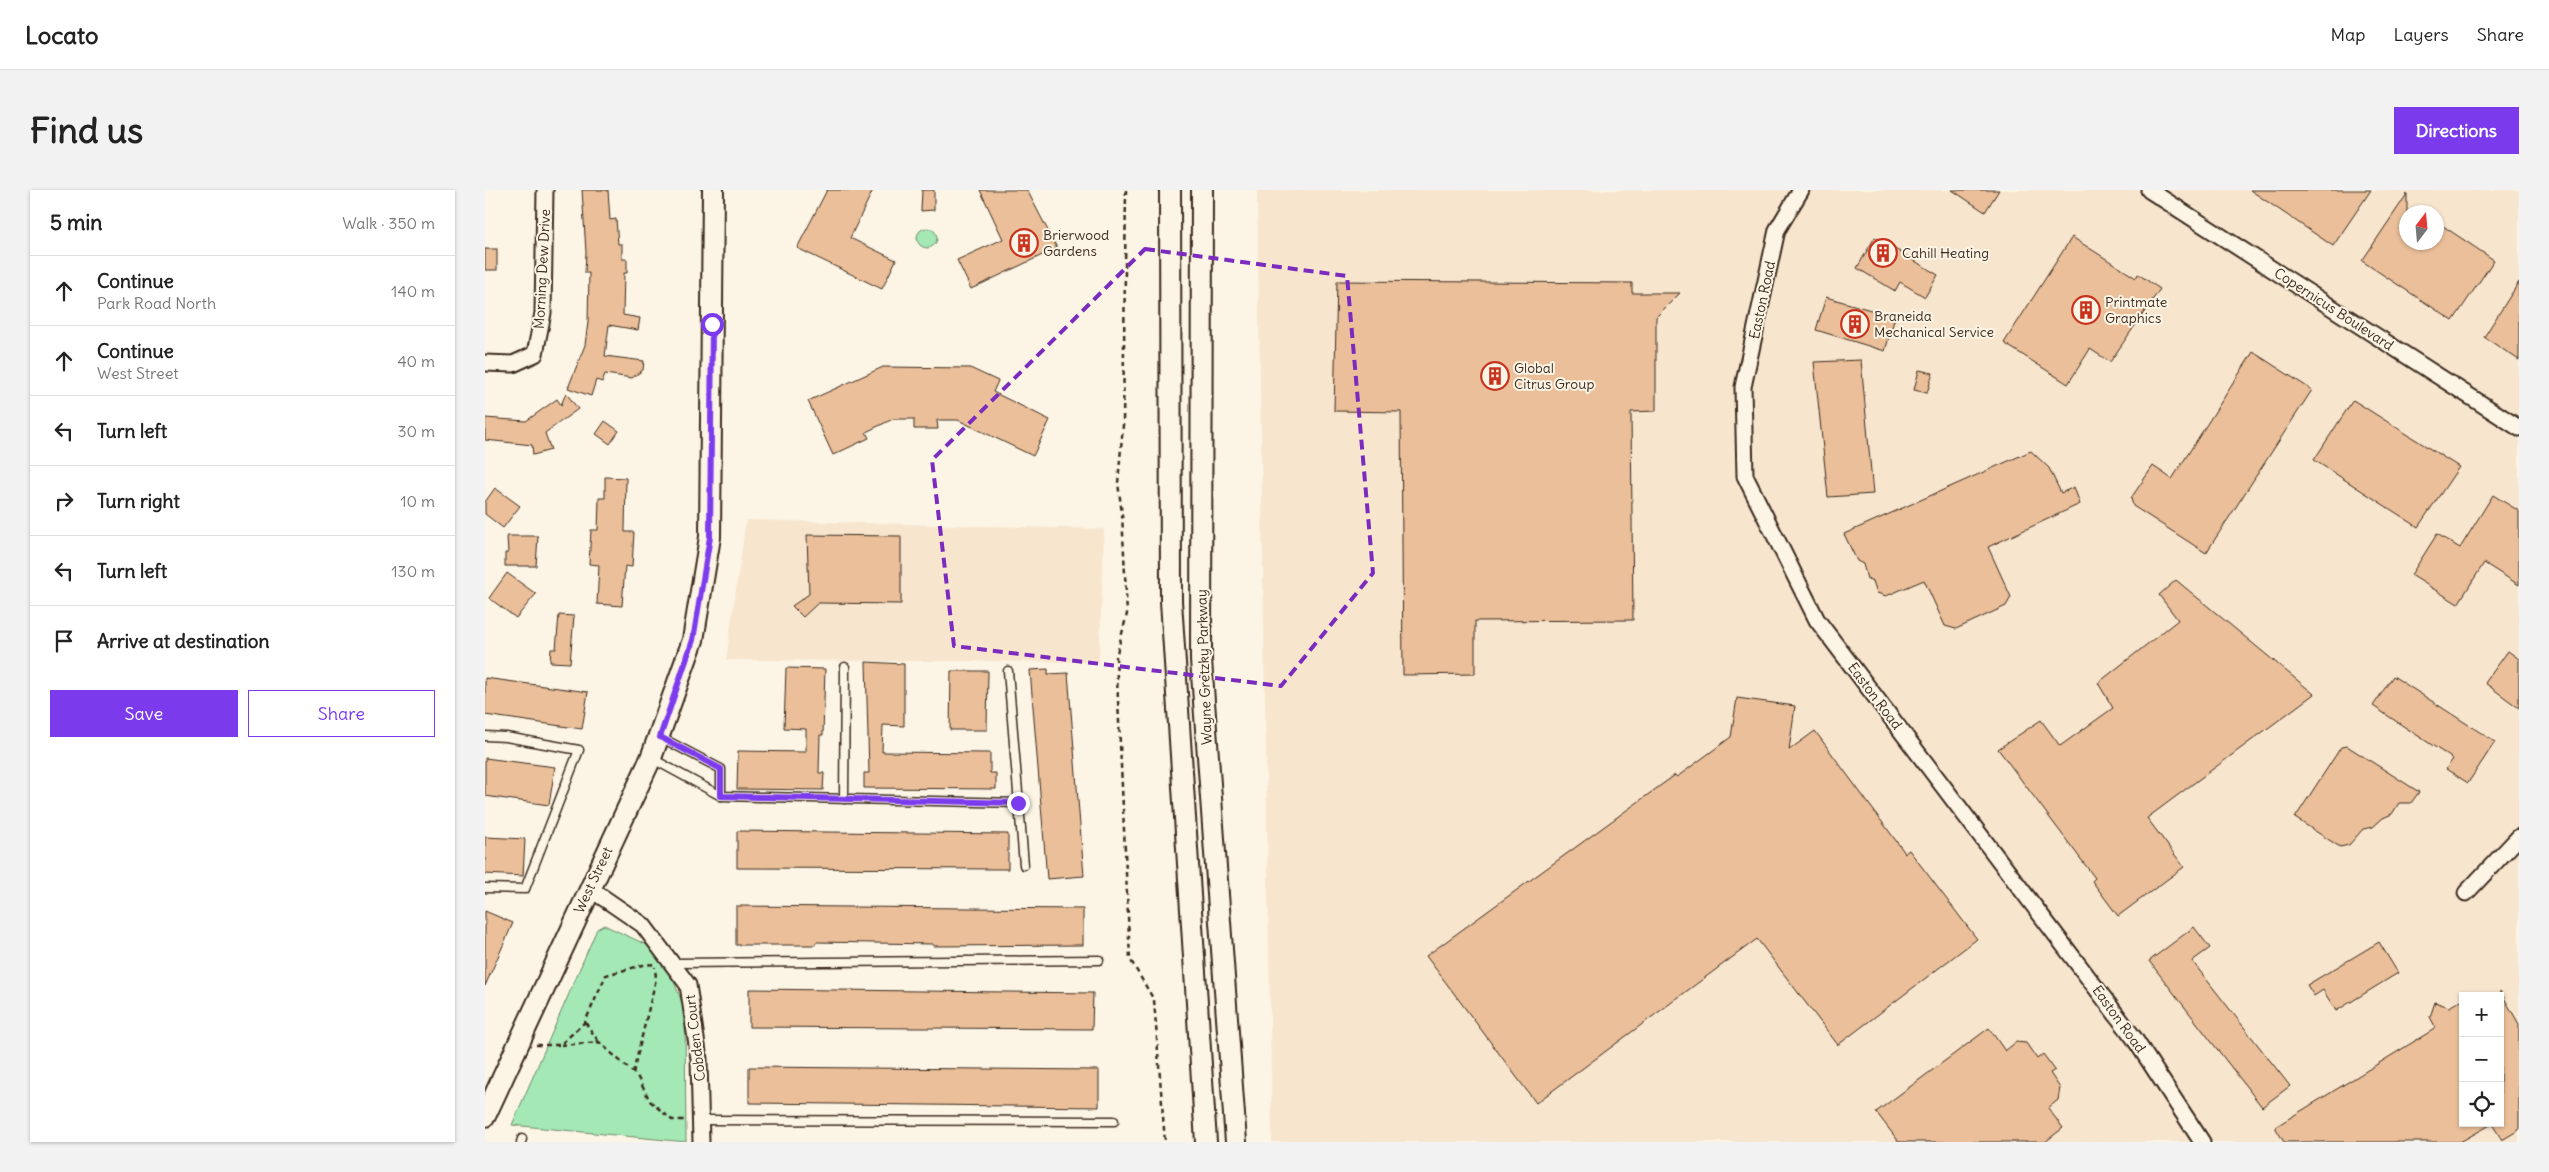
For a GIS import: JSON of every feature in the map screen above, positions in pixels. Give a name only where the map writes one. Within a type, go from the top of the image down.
[{"type":"main road","name":"West Street","points":[[485,1116],[589,888],[651,758],[693,640],[710,537],[713,190]]},
{"type":"main road","name":"Wayne Gretzky Parkway","points":[[1170,190],[1171,601],[1205,1142]]},
{"type":"main road","name":"Wayne Gretzky Parkway","points":[[1202,190],[1201,660],[1235,1142]]},
{"type":"street","name":"Morning Dew Drive","points":[[485,364],[513,364],[535,354],[543,313],[545,190]]},
{"type":"street","name":"Easton Road","points":[[1801,190],[1777,230],[1743,387],[1745,476],[1817,620],[2134,1038],[2202,1142]]},
{"type":"street","name":"Copernicus Boulevard","points":[[2149,190],[2519,428]]},
{"type":"street","points":[[2466,893],[2519,837]]},
{"type":"street","name":"Cobden Court","points":[[589,888],[643,924],[688,985],[699,1059],[701,1142]]},
{"type":"lane","points":[[845,667],[845,799]]},
{"type":"lane","points":[[1008,671],[1024,865]]},
{"type":"lane","points":[[485,736],[579,750],[525,889],[485,888]]},
{"type":"lane","points":[[660,737],[721,769],[721,796]]},
{"type":"lane","points":[[651,758],[721,796],[1018,803]]},
{"type":"lane","points":[[672,963],[1099,960]]},
{"type":"lane","points":[[701,1120],[1114,1121]]},
{"type":"path","points":[[1126,190],[1123,426],[1118,483],[1122,514],[1127,614],[1117,657],[1117,666],[1130,959],[1154,1000],[1165,1142]]},
{"type":"path","points":[[560,1045],[585,1022],[606,975],[643,965],[672,963]]},
{"type":"path","points":[[633,1073],[656,978],[655,964]]},
{"type":"path","points":[[585,1022],[599,1042],[633,1073],[650,1101],[672,1120],[701,1120]]},
{"type":"path","points":[[517,1044],[560,1045],[599,1042]]},
{"type":"highlighted area","points":[[1145,249],[1347,276],[1373,573],[1281,686],[954,646],[932,460]]},
{"type":"shaded area","points":[[1257,190],[2519,190],[2519,1142],[1272,1142]]},
{"type":"shaded area","points":[[746,520],[1104,529],[1099,662],[726,660]]},
{"type":"green space","points":[[923,228],[931,228],[937,234],[937,242],[931,248],[923,248],[917,242],[917,234]]},
{"type":"green space","points":[[604,925],[647,945],[671,974],[685,1010],[686,1142],[512,1125],[597,929]]},
{"type":"building","points":[[582,190],[608,190],[610,220],[616,219],[618,244],[622,244],[622,259],[627,259],[627,273],[624,273],[623,315],[640,318],[638,330],[609,325],[605,356],[644,361],[643,370],[632,378],[605,374],[602,382],[596,380],[591,396],[568,388],[585,345],[588,322],[589,273],[585,273],[586,252]]},
{"type":"building","points":[[827,190],[873,190],[850,238],[896,260],[882,289],[797,248]]},
{"type":"building","points":[[922,190],[934,190],[934,210],[921,211]]},
{"type":"building","name":"Brierwood Gardens","points":[[980,190],[1027,190],[1057,248],[971,289],[957,260],[1003,239]]},
{"type":"building","points":[[1952,190],[1999,190],[1985,212]]},
{"type":"building","points":[[2250,190],[2371,190],[2333,246]]},
{"type":"building","points":[[2407,194],[2407,205],[2400,205]]},
{"type":"building","points":[[2399,206],[2399,250],[2444,250],[2444,227],[2494,260],[2453,321],[2362,261]]},
{"type":"building","name":"Cahill Heating","points":[[1875,237],[1938,275],[1925,297],[1900,282],[1895,291],[1857,268]]},
{"type":"building","name":"Printmate Graphics","points":[[2072,237],[2136,278],[2138,274],[2160,289],[2110,362],[2090,349],[2068,384],[2004,343]]},
{"type":"building","points":[[485,249],[497,249],[497,270],[485,270]]},
{"type":"building","points":[[1337,281],[1632,283],[1632,293],[1680,293],[1656,317],[1656,411],[1631,412],[1633,620],[1475,621],[1475,674],[1403,675],[1401,412],[1334,411]]},
{"type":"building","points":[[2519,282],[2519,360],[2484,337]]},
{"type":"building","name":"Braneida Mechanical Service","points":[[1826,297],[1895,317],[1885,351],[1816,330]]},
{"type":"building","points":[[2253,352],[2312,390],[2206,553],[2133,506],[2131,498],[2153,466],[2172,479]]},
{"type":"building","points":[[1861,360],[1873,494],[1828,497],[1814,362]]},
{"type":"building","points":[[883,367],[970,368],[998,381],[993,392],[1050,420],[1033,456],[958,420],[937,420],[938,429],[914,429],[914,419],[893,419],[866,432],[869,438],[833,455],[808,401]]},
{"type":"building","points":[[1919,370],[1933,373],[1927,393],[1914,390]]},
{"type":"building","points":[[566,393],[578,409],[545,433],[551,450],[533,455],[532,445],[485,440],[485,418],[526,421],[557,399],[561,405]]},
{"type":"building","points":[[2353,400],[2459,467],[2418,527],[2314,460]]},
{"type":"building","points":[[605,421],[619,431],[610,444],[596,434]]},
{"type":"building","points":[[2031,451],[2049,468],[2061,493],[2074,487],[2080,504],[1988,547],[2011,597],[2006,606],[1956,629],[1945,626],[1924,580],[1886,596],[1877,593],[1873,581],[1867,579],[1863,564],[1857,561],[1844,534]]},
{"type":"building","points":[[605,477],[626,478],[625,532],[634,532],[632,567],[625,566],[622,606],[597,604],[599,565],[589,564],[591,530],[598,530],[599,498],[605,498]]},
{"type":"building","points":[[495,488],[520,506],[503,528],[485,514],[485,502]]},
{"type":"building","points":[[2493,495],[2519,511],[2519,585],[2484,563],[2458,604],[2411,575],[2437,534],[2460,548]]},
{"type":"building","points":[[807,535],[901,536],[901,604],[818,603],[803,617],[792,606],[809,594]]},
{"type":"building","points":[[507,536],[538,536],[536,566],[505,566],[505,553],[508,553]]},
{"type":"building","points":[[507,573],[536,594],[516,618],[489,598]]},
{"type":"building","points":[[2176,580],[2314,694],[2147,818],[2184,867],[2118,916],[2092,881],[2095,878],[1998,749],[2041,720],[2060,746],[2113,708],[2098,683],[2178,620],[2159,595]]},
{"type":"building","points":[[559,615],[574,616],[570,663],[550,662],[551,649],[556,649]]},
{"type":"building","points":[[2508,651],[2519,659],[2519,708],[2485,683]]},
{"type":"building","points":[[866,662],[904,664],[904,726],[883,725],[882,752],[990,753],[990,773],[996,773],[996,789],[864,788],[864,773],[869,773]]},
{"type":"building","points":[[786,668],[825,669],[823,735],[820,735],[819,773],[824,773],[823,790],[737,789],[738,751],[806,752],[806,729],[784,728]]},
{"type":"building","points":[[1048,669],[1048,674],[1068,673],[1084,876],[1047,879],[1030,670]]},
{"type":"building","points":[[951,671],[988,671],[987,730],[950,730]]},
{"type":"building","points":[[2393,676],[2495,742],[2468,783],[2446,769],[2453,759],[2373,706]]},
{"type":"building","points":[[485,678],[588,692],[582,729],[485,715]]},
{"type":"building","points":[[1737,698],[1795,706],[1789,750],[1815,731],[1905,853],[1909,850],[1977,939],[1838,1045],[1757,939],[1536,1103],[1426,956],[1675,775],[1677,777],[1731,737]]},
{"type":"building","points":[[2347,746],[2419,792],[2411,803],[2399,803],[2392,814],[2383,818],[2373,827],[2363,829],[2349,845],[2340,847],[2295,818],[2341,747]]},
{"type":"building","points":[[485,758],[555,767],[549,805],[485,796]]},
{"type":"building","points":[[737,831],[1008,834],[1008,869],[737,868]]},
{"type":"building","points":[[485,837],[525,839],[523,876],[485,874]]},
{"type":"building","points":[[736,906],[1083,909],[1083,945],[933,946],[933,944],[816,942],[815,945],[736,945]]},
{"type":"building","points":[[485,911],[513,923],[485,986]]},
{"type":"building","points":[[2194,927],[2210,948],[2192,961],[2290,1086],[2262,1107],[2149,961]]},
{"type":"building","points":[[2379,942],[2398,973],[2336,1011],[2323,990],[2314,996],[2307,985]]},
{"type":"building","points":[[749,989],[1093,993],[1092,1029],[749,1027]]},
{"type":"building","points":[[2504,998],[2519,1024],[2519,1130],[2502,1140],[2494,1127],[2504,1127]]},
{"type":"building","points":[[2459,1001],[2459,1127],[2487,1127],[2460,1142],[2284,1142],[2275,1127],[2436,1028],[2430,1017],[2435,1002],[2449,1007]]},
{"type":"building","points":[[1989,1028],[2005,1051],[2016,1042],[2026,1043],[2037,1059],[2043,1054],[2055,1070],[2050,1073],[2060,1088],[2058,1100],[2048,1108],[2063,1128],[2045,1142],[1899,1142],[1876,1112]]},
{"type":"building","points":[[749,1067],[1099,1070],[1099,1107],[749,1103]]},
{"type":"place","name":"Brierwood Gardens","points":[[1024,243]]},
{"type":"place","name":"Cahill Heating","points":[[1883,253]]},
{"type":"place","name":"Printmate Graphics","points":[[2086,310]]},
{"type":"place","name":"Braneida Mechanical Service","points":[[1855,324]]},
{"type":"place","name":"Global Citrus Group","points":[[1495,376]]},
{"type":"route","points":[[712,324],[710,537],[693,640],[660,737],[721,769],[721,796],[1018,803]]}]
